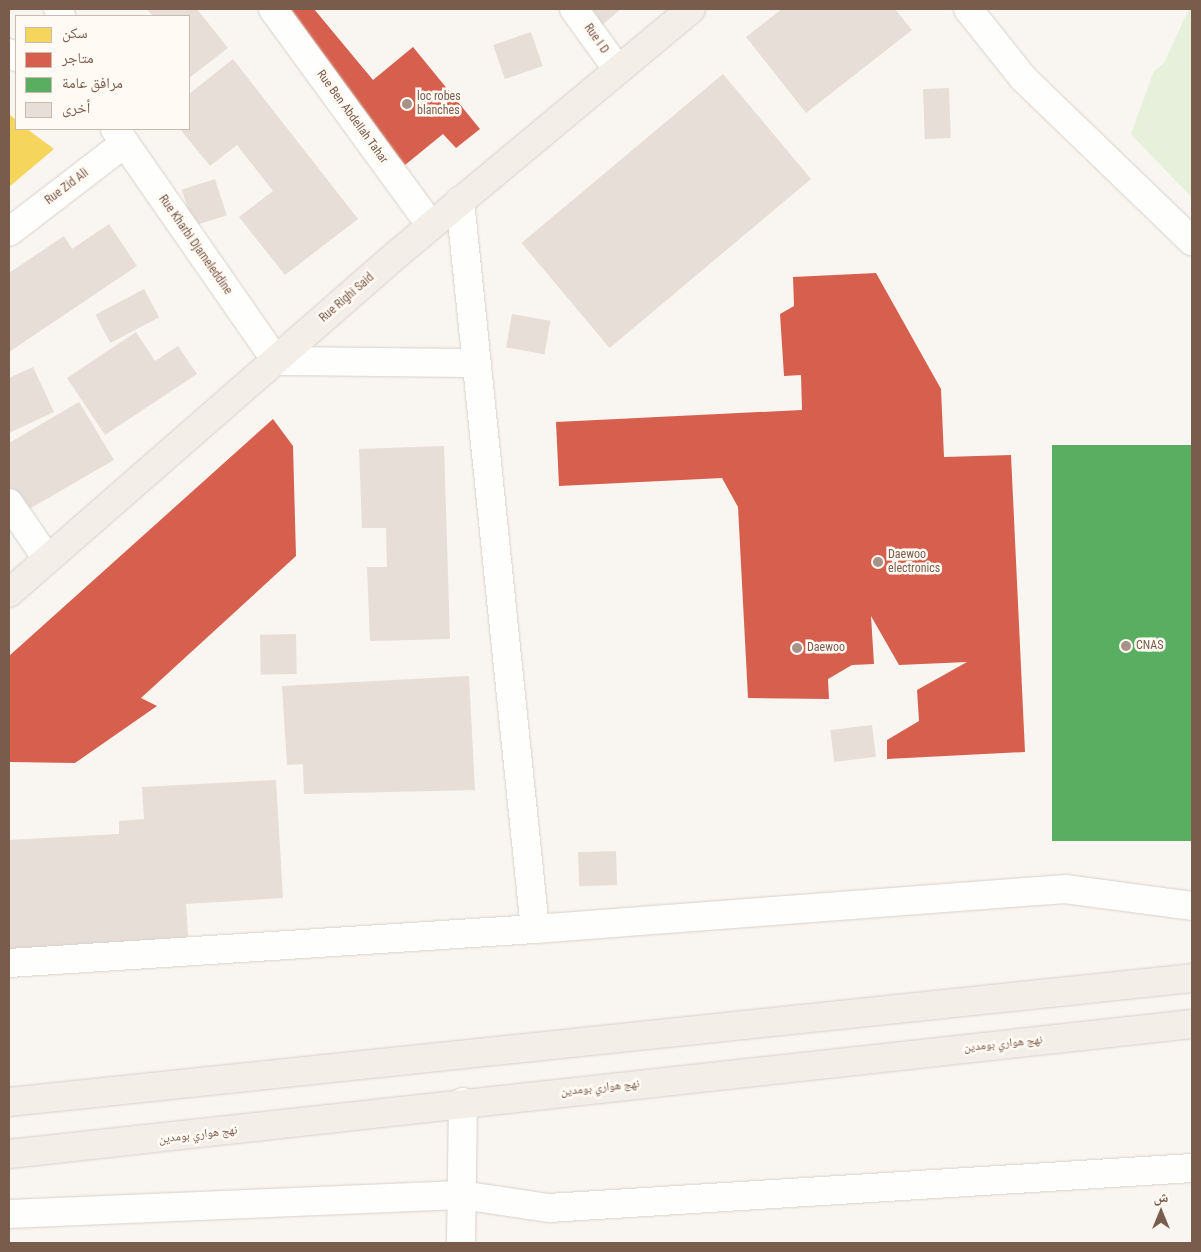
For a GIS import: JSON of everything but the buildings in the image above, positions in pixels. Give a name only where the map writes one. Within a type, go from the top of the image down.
[{"type":"main road","name":"Rue Righi Said","points":[[9,593],[431,226],[691,9]]},
{"type":"main road","points":[[9,1102],[1192,978]]},
{"type":"main road","name":"نهج هواري بومدين","points":[[9,1154],[176,1138],[463,1102],[1192,1024]]},
{"type":"street","name":"Rue Ben Abdellah Tahar","points":[[273,9],[431,226]]},
{"type":"street","name":"Rue I D","points":[[574,9],[618,70]]},
{"type":"street","points":[[968,9],[1023,78],[1192,242]]},
{"type":"street","name":"Rue Zid Ali","points":[[9,232],[120,136]]},
{"type":"street","name":"Rue Kharbi Djameleddine","points":[[120,136],[276,361]]},
{"type":"street","points":[[460,202],[535,929]]},
{"type":"street","points":[[276,361],[476,362]]},
{"type":"street","points":[[9,503],[47,559]]},
{"type":"street","points":[[9,963],[535,929],[1065,889],[1192,906]]},
{"type":"street","points":[[461,1243],[463,1102]]},
{"type":"street","points":[[9,1214],[461,1195],[549,1208],[1192,1168]]},
{"type":"green space","points":[[1189,9],[1192,9],[1192,198],[1131,134],[1154,71],[1164,63]]},
{"type":"place","name":"loc robes blanches","points":[[407,104]]},
{"type":"place","name":"Daewoo electronics","points":[[878,562]]},
{"type":"place","name":"CNAS","points":[[1126,646]]},
{"type":"place","name":"Daewoo","points":[[797,648]]}]
